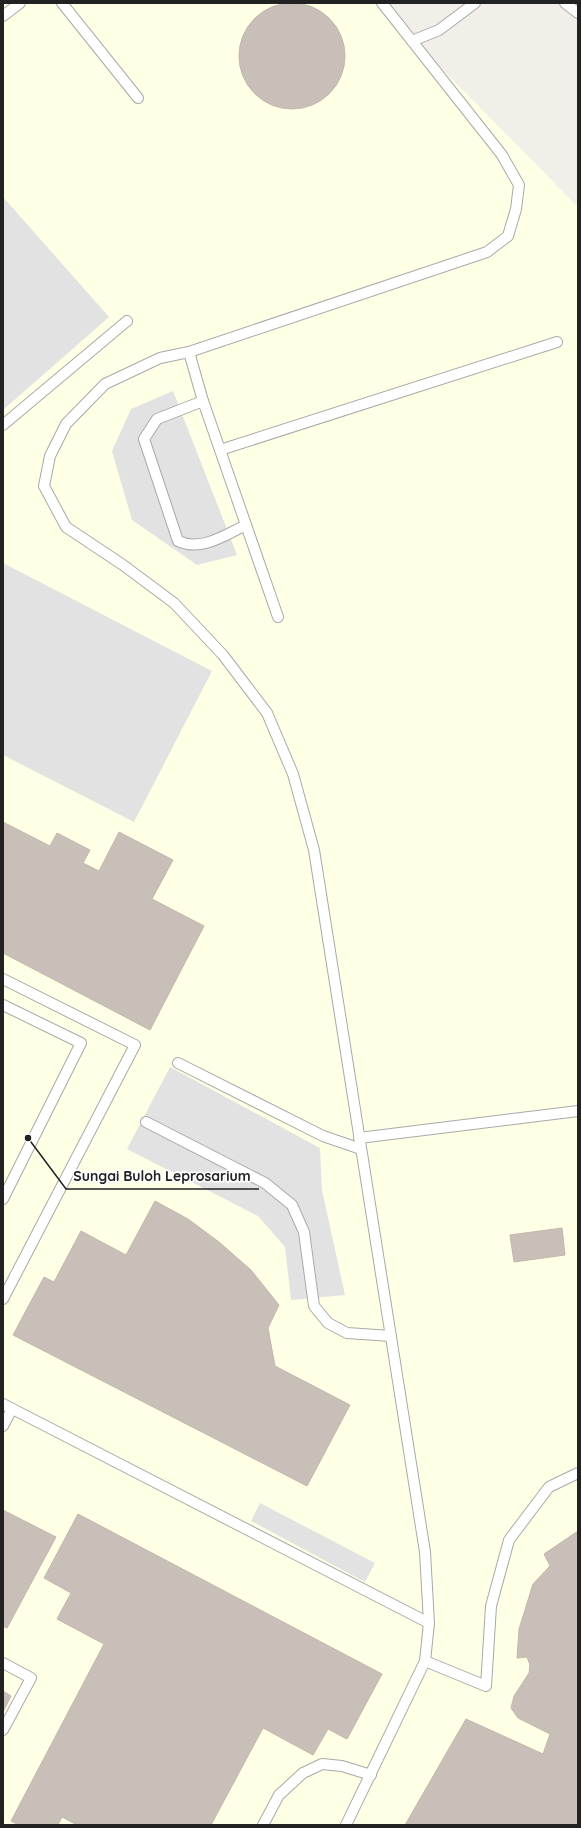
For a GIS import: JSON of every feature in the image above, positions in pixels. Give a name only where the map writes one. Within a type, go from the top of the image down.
[{"type":"lane","points":[[3,16],[20,3]]},
{"type":"lane","points":[[62,3],[138,98]]},
{"type":"lane","points":[[346,1825],[425,1661],[429,1623],[425,1552],[314,850],[294,774],[267,713],[224,655],[174,603],[123,565],[66,526],[44,486],[50,456],[66,424],[105,384],[160,358],[189,352],[487,252],[508,236],[516,209],[519,185],[502,155],[382,3]]},
{"type":"lane","points":[[412,41],[439,30],[475,3]]},
{"type":"lane","points":[[565,3],[578,13]]},
{"type":"lane","points":[[3,425],[127,321]]},
{"type":"lane","points":[[220,450],[557,342]]},
{"type":"lane","points":[[189,352],[203,401],[278,617]]},
{"type":"lane","points":[[203,401],[157,419],[144,439],[178,541],[186,545],[204,545],[246,525]]},
{"type":"lane","points":[[3,979],[135,1045],[3,1299]]},
{"type":"lane","points":[[3,1005],[81,1043],[3,1199]]},
{"type":"lane","points":[[178,1063],[323,1136],[361,1149]]},
{"type":"lane","points":[[359,1138],[578,1111]]},
{"type":"lane","points":[[146,1122],[265,1183],[292,1205],[304,1232],[314,1306],[328,1323],[347,1333],[391,1336]]},
{"type":"lane","points":[[3,1426],[7,1406],[429,1623]]},
{"type":"lane","points":[[425,1661],[486,1686],[491,1606],[509,1540],[549,1487],[578,1473]]},
{"type":"lane","points":[[3,1663],[31,1678],[3,1730]]},
{"type":"lane","points":[[263,1825],[279,1795],[303,1773],[322,1764],[342,1766],[371,1775]]},
{"type":"shaded area","points":[[3,3],[377,3],[578,207],[578,1825],[3,1825]]},
{"type":"shaded area","points":[[3,197],[109,317],[3,410]]},
{"type":"shaded area","points":[[173,391],[237,555],[197,565],[132,520],[112,451],[131,409]]},
{"type":"shaded area","points":[[3,563],[212,671],[134,822],[3,755]]},
{"type":"shaded area","points":[[170,1067],[320,1148],[322,1190],[345,1295],[291,1300],[285,1247],[258,1216],[127,1149]]},
{"type":"shaded area","points":[[260,1503],[375,1563],[365,1582],[251,1521]]},
{"type":"building","points":[[292,3],[312,7],[330,18],[341,36],[345,56],[341,76],[330,94],[312,105],[292,109],[272,105],[254,94],[243,76],[239,56],[243,36],[254,18],[272,7]]},
{"type":"building","points":[[3,822],[50,846],[57,833],[90,850],[83,863],[99,871],[119,832],[173,860],[152,899],[204,926],[150,1030],[3,953]]},
{"type":"building","points":[[155,1201],[188,1219],[219,1242],[251,1270],[279,1305],[268,1328],[275,1366],[350,1405],[307,1486],[13,1335],[44,1277],[54,1282],[81,1231],[126,1255]]},
{"type":"building","points":[[562,1228],[565,1255],[514,1262],[510,1235]]},
{"type":"building","points":[[3,1510],[56,1537],[7,1628],[3,1626]]},
{"type":"building","points":[[78,1514],[382,1674],[347,1739],[328,1729],[313,1755],[263,1728],[211,1825],[77,1825],[62,1817],[58,1825],[19,1825],[11,1821],[104,1644],[57,1619],[71,1593],[44,1578]]},
{"type":"building","points":[[578,1531],[578,1825],[405,1825],[466,1719],[543,1754],[550,1734],[518,1718],[511,1708],[514,1696],[529,1673],[530,1665],[527,1657],[517,1658],[519,1629],[533,1584],[550,1566],[544,1554]]},
{"type":"building","points":[[3,1691],[11,1696],[3,1712]]},
{"type":"place","name":"Sungai Buloh Leprosarium","points":[[28,1138]]}]
